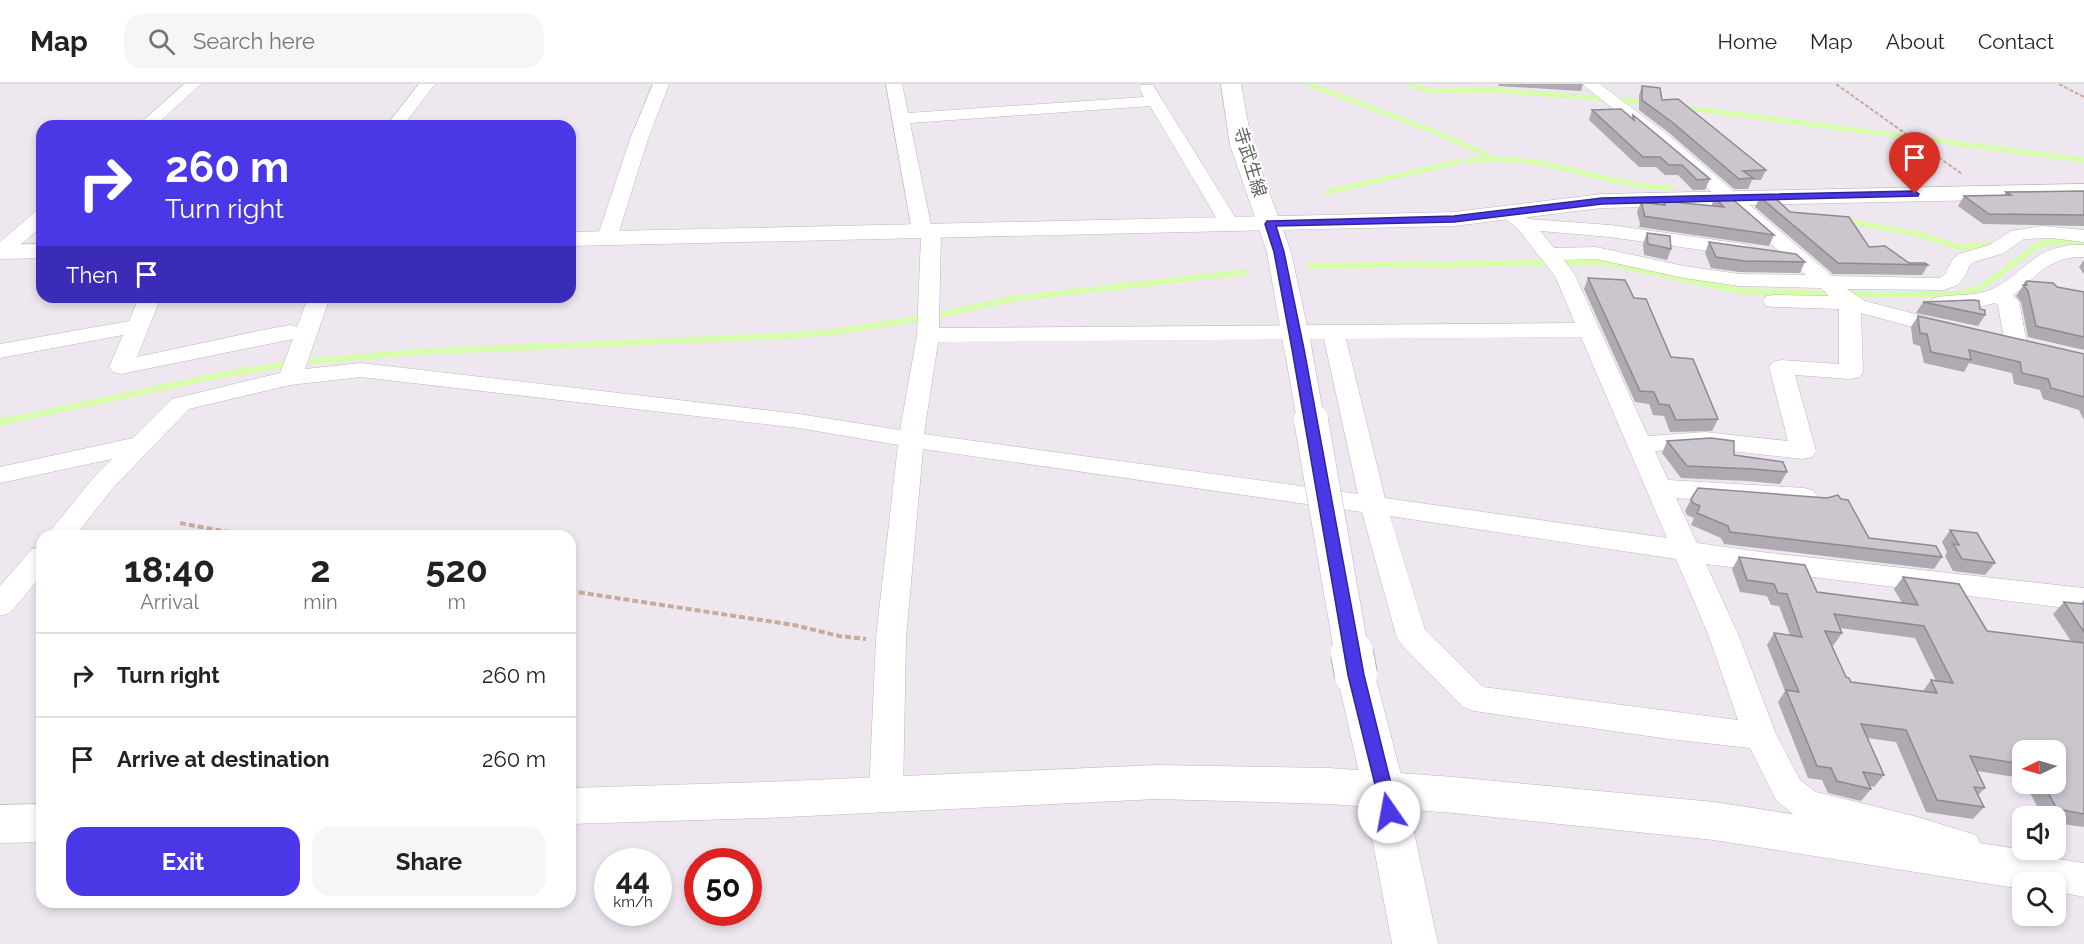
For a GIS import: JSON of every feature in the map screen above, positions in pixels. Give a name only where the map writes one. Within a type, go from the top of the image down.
[{"type":"street","points":[[152,120],[193,84]]},
{"type":"street","points":[[399,120],[427,84]]},
{"type":"street","points":[[607,238],[639,139],[661,84]]},
{"type":"street","points":[[886,795],[891,638],[911,438],[928,335],[926,231],[921,219],[894,84]]},
{"type":"street","points":[[1144,84],[1230,225]]},
{"type":"street","name":"寺武生線","points":[[1231,84],[1241,145],[1279,252],[1356,675],[1384,790],[1415,944]]},
{"type":"street","points":[[1590,84],[1662,138],[1839,293],[1893,316],[1972,335]]},
{"type":"street","points":[[900,119],[1155,101]]},
{"type":"street","points":[[1517,219],[1586,202],[2084,191]]},
{"type":"street","points":[[576,239],[1517,219],[1799,258]]},
{"type":"street","points":[[1517,219],[1556,263],[1589,330],[1723,634],[1760,736],[1788,790],[1806,805],[1914,831],[2038,872]]},
{"type":"street","points":[[0,252],[36,221]]},
{"type":"street","points":[[1963,275],[1959,264],[1966,257],[1995,250],[2018,235],[2049,231],[2084,236]]},
{"type":"street","points":[[0,252],[36,251]]},
{"type":"street","points":[[1556,263],[1596,253],[1673,270],[1739,280],[1839,293],[1955,303],[1981,301],[2013,287],[2052,253],[2084,251]]},
{"type":"street","points":[[1556,263],[1732,298],[1839,293],[1932,285],[1949,282],[1963,275],[2013,287]]},
{"type":"street","points":[[1994,340],[2026,346],[2008,302],[2013,287]]},
{"type":"street","points":[[1640,444],[1705,440],[1803,451],[1781,367],[1851,372],[1839,293]]},
{"type":"street","points":[[148,303],[121,367],[258,338],[290,333],[305,335]]},
{"type":"street","points":[[290,378],[317,303]]},
{"type":"street","points":[[0,351],[138,326]]},
{"type":"street","points":[[928,335],[1296,340],[1333,331],[1589,330]]},
{"type":"street","points":[[1333,331],[1374,506],[1411,635],[1474,698],[1669,726],[1760,736]]},
{"type":"street","points":[[64,530],[139,445],[181,404],[290,378],[361,370],[775,418],[911,438],[967,449],[1761,562],[2084,599]]},
{"type":"street","points":[[0,476],[139,445]]},
{"type":"street","points":[[1659,488],[1747,492],[1820,499]]},
{"type":"street","points":[[0,605],[36,562]]},
{"type":"street","points":[[576,806],[886,795],[1156,782],[1384,790],[1714,821],[2038,872]]},
{"type":"street","points":[[0,825],[36,823]]},
{"type":"street","points":[[2066,877],[2084,880]]},
{"type":"path","points":[[1836,84],[1908,138],[1964,175]]},
{"type":"path","points":[[2059,84],[2084,97]]},
{"type":"path","points":[[180,523],[217,530]]},
{"type":"path","points":[[576,592],[797,626],[851,639],[891,638]]},
{"type":"building","points":[[1642,86],[1660,88],[1662,100],[1678,99],[1766,170],[1743,171],[1753,178],[1739,179],[1672,122],[1642,100]]},
{"type":"building","points":[[1621,109],[1634,120],[1633,115],[1710,179],[1697,180],[1682,165],[1669,165],[1660,157],[1643,157],[1592,110]]},
{"type":"building","points":[[2084,191],[2084,215],[1989,214],[1964,196],[2011,195],[2006,192]]},
{"type":"building","points":[[1730,197],[1774,235],[1643,216],[1645,216],[1641,202],[1665,205],[1664,201],[1724,207],[1715,198]]},
{"type":"building","points":[[1760,197],[1774,197],[1790,212],[1849,217],[1869,247],[1885,246],[1909,263],[1928,265],[1838,263]]},
{"type":"building","points":[[1647,233],[1670,236],[1671,249],[1648,244]]},
{"type":"building","points":[[1709,242],[1796,254],[1805,262],[1744,261],[1716,257]]},
{"type":"building","points":[[1588,278],[1625,280],[1634,298],[1646,299],[1671,357],[1693,359],[1718,419],[1676,420],[1669,405],[1659,404],[1654,392],[1640,391]]},
{"type":"building","points":[[2027,281],[2053,283],[2057,287],[2084,292],[2084,337],[2036,326],[2028,291],[2023,285],[2027,285],[2025,283]]},
{"type":"building","points":[[1979,301],[1980,309],[1985,310],[1985,315],[1923,302]]},
{"type":"building","points":[[1918,316],[2084,354],[2084,397],[2051,388],[2048,379],[2022,373],[2020,362],[1969,350],[1971,360],[1931,352],[1927,334],[1920,333]]},
{"type":"building","points":[[1711,438],[1734,441],[1734,455],[1783,462],[1787,472],[1687,466],[1667,441]]},
{"type":"building","points":[[1698,488],[1827,498],[1838,495],[1841,499],[1848,500],[1869,538],[1936,546],[1942,557],[1730,532],[1728,526],[1697,513],[1700,506],[1693,503],[1691,499]]},
{"type":"building","points":[[1950,530],[1977,533],[1995,563],[1962,559],[1953,544],[1959,545]]},
{"type":"building","points":[[1739,557],[1805,565],[1817,592],[1918,605],[1903,577],[1959,584],[1987,631],[2084,643],[2084,814],[2066,811],[2066,806],[2055,806],[2049,794],[2066,794],[2066,740],[2012,740],[2012,762],[1970,756],[1985,788],[1974,787],[1984,807],[1937,800],[1906,730],[1861,724],[1884,775],[1863,772],[1871,789],[1837,781],[1831,768],[1817,766],[1786,690],[1799,692],[1774,633],[1802,637],[1787,594],[1778,593],[1774,584],[1747,580]],"holes":[[[1834,614],[1924,626],[1953,683],[1931,680],[1937,693],[1851,682],[1846,677],[1825,631],[1842,633]]]},
{"type":"building","points":[[2064,602],[2084,604],[2084,632]]},
{"type":"waterway","points":[[1308,84],[1440,134],[1489,156]]},
{"type":"waterway","points":[[1411,84],[1429,91],[1497,90],[1603,99]]},
{"type":"waterway","points":[[1617,99],[1648,103]]},
{"type":"waterway","points":[[1681,107],[2084,160]]},
{"type":"waterway","points":[[1466,161],[1521,160],[1644,186],[1671,188]]},
{"type":"waterway","points":[[1327,192],[1459,162]]},
{"type":"waterway","points":[[1842,220],[1918,234]]},
{"type":"waterway","points":[[1914,233],[1918,234]]},
{"type":"waterway","points":[[1918,234],[1922,235]]},
{"type":"waterway","points":[[1918,234],[1958,247],[1991,245]]},
{"type":"waterway","points":[[1847,294],[1961,294],[1982,287],[2039,244],[2063,241],[2084,243]]},
{"type":"waterway","points":[[1310,266],[1604,262],[1740,291],[1835,294]]},
{"type":"waterway","points":[[939,315],[1011,299],[1246,272]]},
{"type":"waterway","points":[[312,361],[418,352],[783,336],[835,332],[916,319]]},
{"type":"waterway","points":[[2,422],[216,376],[286,364]]},
{"type":"waterway","points":[[0,422],[9,420]]},
{"type":"route","points":[[1389,812],[1356,675],[1298,349],[1279,252],[1270,224],[1454,219],[1602,201],[1915,194]]}]
